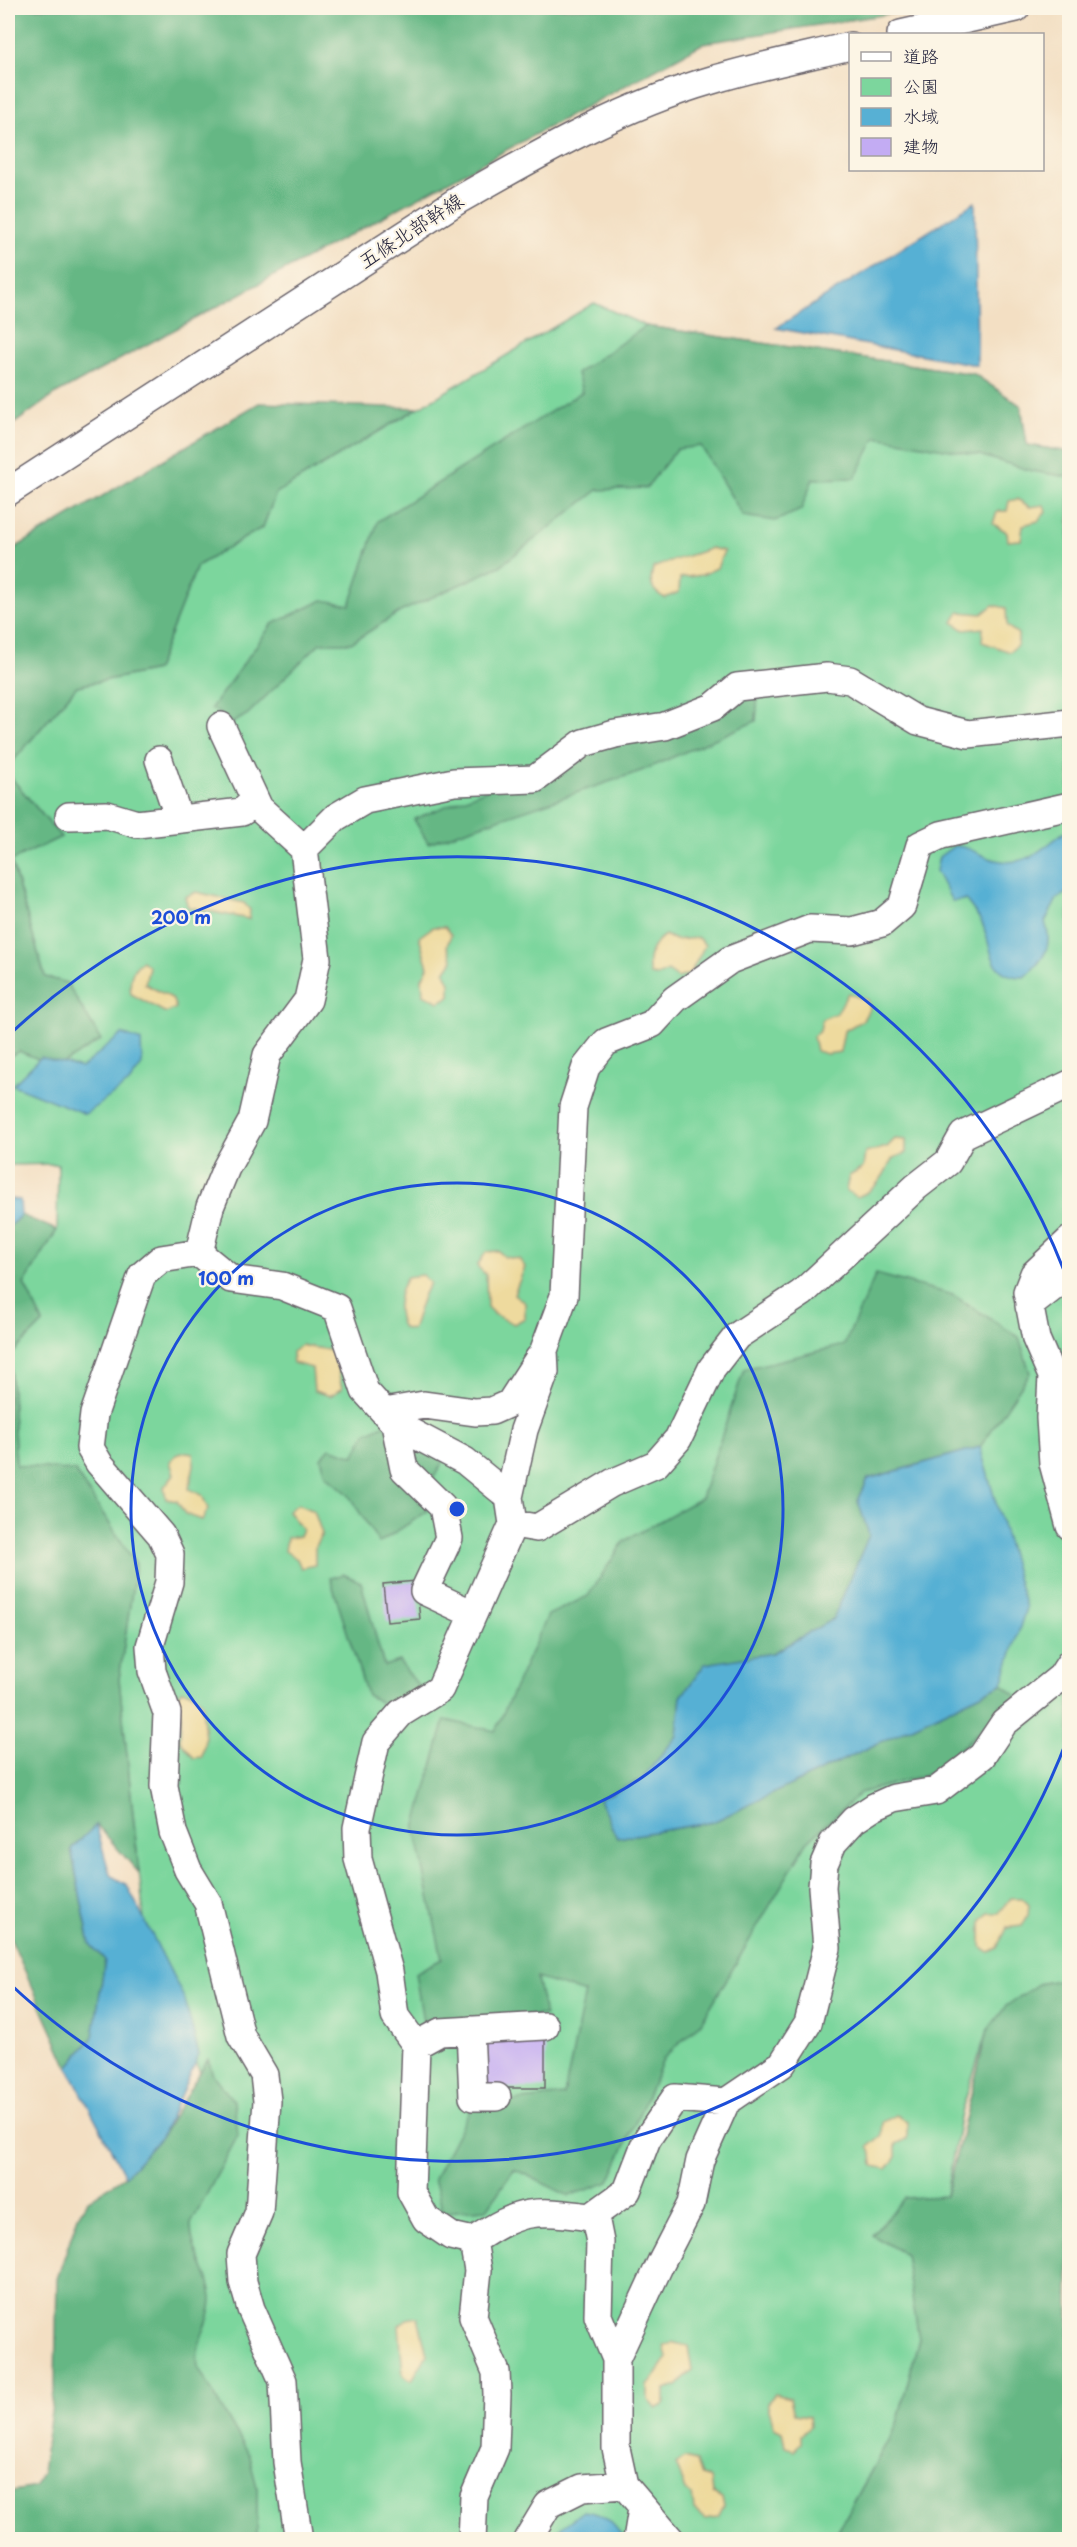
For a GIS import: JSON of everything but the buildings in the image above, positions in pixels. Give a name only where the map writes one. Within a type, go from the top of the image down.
[{"type":"street","points":[[905,33],[1016,8]]},
{"type":"street","name":"五條北部幹線","points":[[8,492],[460,199],[530,158],[586,130],[664,96],[712,80],[849,46]]},
{"type":"street","points":[[304,849],[336,818],[365,800],[454,782],[535,780],[583,743],[615,734],[665,726],[713,706],[737,687],[827,677],[850,680],[918,721],[968,734],[1070,723]]},
{"type":"street","points":[[200,1253],[210,1207],[226,1168],[252,1121],[267,1055],[308,1000],[317,959],[304,849],[258,808],[221,726]]},
{"type":"street","points":[[159,760],[179,819]]},
{"type":"street","points":[[69,816],[107,814],[137,824],[242,812],[255,800]]},
{"type":"street","points":[[390,1418],[424,1405],[475,1412],[492,1411],[510,1403],[544,1350],[564,1296],[573,1107],[586,1067],[606,1042],[652,1024],[675,999],[730,960],[810,929],[852,931],[882,923],[902,906],[920,845],[941,835],[1070,806]]},
{"type":"street","points":[[513,1524],[537,1528],[603,1487],[656,1464],[678,1439],[712,1368],[737,1336],[802,1293],[916,1187],[948,1162],[963,1136],[1070,1083]]},
{"type":"street","points":[[1070,1240],[1034,1274],[1028,1292],[1036,1339],[1052,1376],[1050,1418],[1053,1463],[1070,1526]]},
{"type":"street","points":[[299,2540],[287,2462],[283,2381],[251,2309],[243,2282],[242,2254],[259,2212],[267,2101],[264,2075],[241,2036],[208,1903],[188,1870],[172,1832],[164,1786],[167,1713],[152,1671],[150,1646],[169,1582],[170,1554],[161,1535],[99,1463],[90,1448],[94,1414],[142,1275],[161,1259],[200,1253],[231,1279],[282,1286],[337,1308],[365,1391],[390,1418],[465,1461],[509,1497]]},
{"type":"street","points":[[1029,1306],[1070,1274]]},
{"type":"street","points":[[544,1350],[545,1372],[524,1430],[509,1497],[513,1524],[440,1689],[400,1713],[376,1742],[357,1828],[358,1858],[389,1971],[395,2016],[416,2045],[411,2192],[426,2219],[452,2236],[473,2241],[503,2221],[541,2210],[591,2217],[596,2222],[600,2242],[598,2316],[616,2359],[616,2448],[624,2485],[642,2509],[671,2540]]},
{"type":"street","points":[[390,1418],[404,1469],[443,1507],[449,1538],[424,1592],[473,1614]]},
{"type":"street","points":[[616,2359],[691,2204],[700,2160],[726,2102],[782,2064],[808,2023],[827,1948],[822,1887],[824,1864],[833,1843],[854,1820],[874,1807],[894,1798],[936,1791],[982,1755],[1004,1723],[1061,1677],[1070,1663]]},
{"type":"street","points":[[416,2045],[440,2032],[545,2026]]},
{"type":"street","points":[[470,2030],[473,2097],[497,2097]]},
{"type":"street","points":[[591,2217],[627,2191],[647,2139],[675,2098],[726,2102]]},
{"type":"street","points":[[472,2540],[474,2497],[495,2448],[497,2394],[496,2372],[473,2317],[478,2270],[473,2241]]},
{"type":"street","points":[[527,2540],[548,2505],[582,2488],[624,2485]]},
{"type":"street","points":[[637,2540],[642,2509]]},
{"type":"green space","points":[[8,8],[927,8],[704,43],[54,395],[8,428]]},
{"type":"green space","points":[[594,303],[646,326],[974,374],[1021,406],[1027,445],[1069,452],[1069,1978],[1038,1984],[987,2031],[961,2113],[919,2339],[897,2424],[839,2529],[828,2539],[221,2539],[152,2239],[214,2101],[149,1967],[119,1679],[136,1564],[75,1472],[16,1465],[10,1356],[43,1323],[24,1284],[57,1230],[58,1164],[8,1165],[8,1057],[19,1051],[58,1067],[67,983],[45,977],[11,860],[61,837],[8,774],[8,767],[77,686],[156,670],[197,566],[263,527],[276,493]]},
{"type":"green space","points":[[646,326],[974,374],[1021,406],[1027,445],[1069,452],[1069,477],[1032,471],[979,455],[876,437],[855,478],[813,479],[801,510],[775,521],[743,516],[701,446],[677,449],[646,488],[598,490],[500,566],[400,612],[351,643],[320,643],[248,714],[233,723],[211,708],[272,624],[323,600],[350,605],[378,521],[582,392],[577,373]]},
{"type":"green space","points":[[259,403],[418,408],[276,493],[263,527],[197,566],[156,670],[77,686],[8,767],[8,552]]},
{"type":"green space","points":[[758,694],[756,721],[641,771],[428,843],[414,819],[588,748]]},
{"type":"green space","points":[[8,774],[61,837],[11,861],[45,977],[67,983],[101,1040],[58,1067],[19,1051],[8,1057]]},
{"type":"green space","points":[[21,1215],[57,1230],[24,1284],[43,1323],[10,1356],[16,1465],[75,1471],[136,1564],[119,1679],[139,1873],[97,1825],[71,1849],[90,1944],[105,1960],[93,2037],[68,2067],[8,1933],[8,1228]]},
{"type":"green space","points":[[876,1274],[953,1295],[1019,1337],[1030,1373],[980,1447],[868,1479],[858,1501],[870,1535],[834,1619],[773,1653],[705,1665],[681,1697],[677,1736],[641,1780],[599,1799],[617,1838],[713,1822],[1002,1684],[1018,1697],[932,1773],[860,1793],[807,1842],[701,2023],[664,2058],[609,2182],[569,2196],[514,2169],[487,2209],[443,2212],[434,2178],[472,2106],[564,2095],[585,1993],[537,1978],[545,2015],[423,2021],[415,1973],[442,1959],[415,1828],[445,1720],[495,1731],[548,1615],[588,1596],[624,1541],[701,1498],[744,1369],[844,1345]]},
{"type":"green space","points":[[383,1425],[445,1458],[423,1497],[428,1511],[379,1543],[348,1494],[326,1475],[321,1458],[330,1448],[354,1456],[366,1433]]},
{"type":"green space","points":[[343,1574],[361,1582],[384,1666],[399,1661],[422,1690],[392,1709],[367,1695],[330,1578]]},
{"type":"green space","points":[[1069,1978],[1069,2539],[834,2539],[897,2424],[919,2339],[905,2254],[872,2235],[904,2198],[946,2196],[987,2031],[1006,2006],[1038,1984]]},
{"type":"green space","points":[[208,2059],[213,2075],[234,2102],[238,2135],[191,2224],[194,2244],[211,2289],[212,2299],[198,2348],[198,2367],[248,2453],[257,2487],[257,2539],[8,2539],[8,2492],[35,2487],[42,2471],[55,2386],[57,2279],[78,2216],[87,2201],[125,2176],[161,2137]]},
{"type":"sand","points":[[1017,499],[1030,507],[1044,505],[1046,512],[1038,521],[1023,525],[1021,540],[1008,541],[1007,532],[993,524],[997,511],[1007,511],[1009,501]]},
{"type":"sand","points":[[711,548],[724,551],[717,568],[702,575],[680,578],[679,592],[665,598],[654,589],[651,582],[653,568]]},
{"type":"sand","points":[[993,605],[1006,608],[1007,626],[1018,634],[1018,644],[1010,652],[982,642],[983,628],[964,630],[953,622],[959,612],[982,614]]},
{"type":"sand","points":[[196,892],[244,903],[250,910],[249,919],[188,907],[185,897]]},
{"type":"sand","points":[[433,927],[445,927],[451,935],[447,946],[453,960],[445,972],[450,983],[450,996],[439,1002],[423,994],[422,979],[428,967],[419,937]]},
{"type":"sand","points":[[665,935],[675,940],[698,938],[705,945],[690,974],[678,978],[668,971],[657,976],[650,975],[651,952],[656,943]]},
{"type":"sand","points":[[142,961],[149,967],[145,984],[172,998],[176,1008],[166,1013],[131,994],[132,976],[135,968]]},
{"type":"sand","points":[[848,993],[867,1000],[870,1008],[863,1020],[844,1031],[840,1052],[827,1054],[816,1051],[813,1036],[820,1031],[822,1019],[837,1013]]},
{"type":"sand","points":[[895,1139],[906,1140],[906,1153],[893,1158],[874,1187],[856,1197],[846,1190],[849,1176],[863,1168],[865,1153],[887,1147]]},
{"type":"sand","points":[[498,1251],[505,1257],[519,1259],[525,1267],[514,1294],[525,1303],[525,1318],[514,1324],[495,1315],[487,1307],[486,1275],[477,1266],[486,1252]]},
{"type":"sand","points":[[422,1275],[430,1283],[412,1330],[403,1328],[398,1309],[401,1289],[407,1277]]},
{"type":"sand","points":[[302,1345],[334,1352],[342,1389],[330,1396],[314,1391],[312,1368],[293,1363],[292,1352]]},
{"type":"sand","points":[[186,1452],[193,1453],[194,1465],[189,1489],[202,1495],[208,1509],[202,1520],[185,1514],[177,1501],[166,1499],[164,1487],[174,1474],[170,1462],[176,1455]]},
{"type":"sand","points":[[298,1504],[314,1511],[322,1534],[315,1546],[315,1565],[301,1568],[297,1559],[285,1551],[287,1538],[299,1536],[302,1529],[288,1511]]},
{"type":"sand","points":[[182,1690],[192,1692],[202,1702],[205,1739],[202,1757],[194,1758],[180,1740],[181,1715],[176,1698]]},
{"type":"sand","points":[[1011,1898],[1022,1898],[1029,1905],[1028,1915],[1022,1926],[1007,1928],[997,1948],[989,1952],[981,1946],[981,1922],[989,1913],[999,1913]]},
{"type":"sand","points":[[896,2115],[907,2121],[907,2139],[896,2144],[896,2157],[887,2169],[873,2166],[872,2154],[868,2147],[882,2135],[883,2122]]},
{"type":"sand","points":[[418,2317],[427,2355],[412,2380],[403,2375],[399,2325],[407,2319]]},
{"type":"sand","points":[[675,2343],[688,2346],[692,2371],[677,2386],[665,2390],[665,2404],[656,2409],[648,2400],[648,2386],[667,2358],[664,2345]]},
{"type":"sand","points":[[775,2394],[790,2398],[794,2414],[809,2416],[810,2427],[801,2435],[801,2443],[794,2450],[785,2447],[782,2431],[774,2427],[767,2403]]},
{"type":"sand","points":[[684,2458],[696,2461],[701,2476],[711,2479],[713,2493],[722,2498],[724,2506],[718,2517],[705,2519],[694,2510],[692,2495],[686,2491],[676,2464]]},
{"type":"water","points":[[975,202],[977,365],[776,328]]},
{"type":"water","points":[[1069,829],[1069,891],[1057,899],[1045,922],[1048,939],[1045,953],[1037,965],[1024,977],[1005,973],[995,962],[983,924],[966,900],[952,901],[936,871],[939,857],[954,846],[959,846],[1002,861],[1023,860]]},
{"type":"water","points":[[122,1034],[141,1041],[142,1065],[129,1083],[85,1114],[13,1085],[41,1057],[81,1068]]},
{"type":"water","points":[[8,1199],[20,1200],[21,1215],[8,1228]]},
{"type":"water","points":[[980,1447],[1026,1608],[1002,1684],[713,1822],[617,1838],[599,1799],[641,1780],[677,1736],[681,1697],[705,1664],[773,1653],[833,1619],[869,1535],[858,1501],[868,1479]]},
{"type":"water","points":[[96,1825],[110,1875],[127,1885],[185,2000],[199,2055],[161,2137],[125,2176],[68,2067],[93,2037],[105,1960],[90,1944],[71,1849]]},
{"type":"water","points":[[583,2511],[607,2519],[624,2539],[558,2540],[558,2530]]}]
